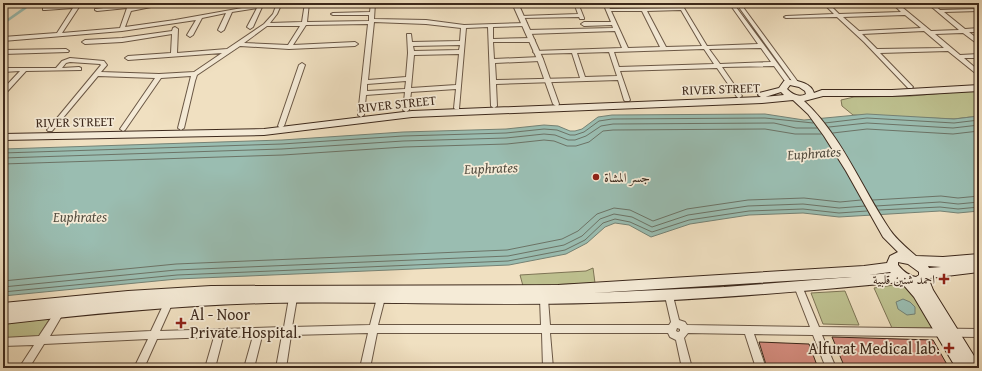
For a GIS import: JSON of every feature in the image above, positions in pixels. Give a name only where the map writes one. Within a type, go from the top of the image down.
[{"type":"main road","points":[[811,112],[794,97],[787,94],[789,85],[806,87],[822,93]]},
{"type":"main road","name":"RIVER STREET","points":[[3,137],[123,129],[281,126],[406,110],[433,111],[765,95],[789,85]]},
{"type":"main road","points":[[806,87],[810,92],[808,104],[811,112],[850,169],[885,230],[913,261],[922,268],[926,289],[963,368]]},
{"type":"main road","points":[[808,97],[822,93],[903,93],[979,88]]},
{"type":"main road","name":"RIVER STREET","points":[[3,132],[50,130],[89,132],[264,132],[457,108],[627,100],[762,100],[808,97]]},
{"type":"main road","points":[[885,230],[892,254],[892,264],[918,293],[974,368]]},
{"type":"main road","points":[[3,308],[185,292],[341,294],[558,290],[864,271],[892,264],[898,257],[913,261],[943,262],[979,259]]},
{"type":"main road","points":[[3,318],[169,302],[293,298],[341,294],[380,298],[544,299],[669,296],[904,278],[916,281],[924,277],[949,270],[979,267]]},
{"type":"main road","points":[[719,280],[723,292]]},
{"type":"street","points":[[97,10],[174,3]]},
{"type":"street","points":[[181,128],[195,74],[266,25],[275,14],[280,3]]},
{"type":"street","points":[[3,39],[122,29],[176,22],[262,4],[292,3]]},
{"type":"street","points":[[289,47],[304,24],[307,3]]},
{"type":"street","points":[[361,115],[373,3]]},
{"type":"street","points":[[515,3],[540,59],[556,104]]},
{"type":"street","points":[[576,3],[587,30]]},
{"type":"street","points":[[605,3],[626,50]]},
{"type":"street","points":[[645,3],[646,10],[664,49]]},
{"type":"street","points":[[679,3],[706,48],[739,96]]},
{"type":"street","points":[[730,3],[789,85]]},
{"type":"street","points":[[738,3],[789,85]]},
{"type":"street","points":[[825,3],[876,51],[910,87]]},
{"type":"street","points":[[894,3],[979,74]]},
{"type":"street","points":[[929,3],[978,41]]},
{"type":"street","points":[[250,28],[262,4]]},
{"type":"street","points":[[45,9],[79,5]]},
{"type":"street","points":[[59,34],[79,5]]},
{"type":"street","points":[[122,29],[130,6]]},
{"type":"street","points":[[608,10],[683,9]]},
{"type":"street","points":[[939,11],[979,10]]},
{"type":"street","points":[[221,30],[230,11]]},
{"type":"street","points":[[334,14],[372,13]]},
{"type":"street","points":[[786,17],[906,13]]},
{"type":"street","points":[[521,17],[581,15]]},
{"type":"street","points":[[190,35],[200,17]]},
{"type":"street","points":[[266,25],[372,21],[426,22],[464,27],[524,24]]},
{"type":"street","points":[[174,54],[176,22]]},
{"type":"street","points":[[584,24],[614,23]]},
{"type":"street","points":[[490,26],[494,106]]},
{"type":"street","points":[[457,108],[464,27]]},
{"type":"street","points":[[528,32],[617,29]]},
{"type":"street","points":[[857,33],[979,30]]},
{"type":"street","points":[[85,42],[122,40],[175,32]]},
{"type":"street","points":[[406,110],[411,53],[410,35]]},
{"type":"street","points":[[490,41],[532,40]]},
{"type":"street","points":[[410,44],[462,43]]},
{"type":"street","points":[[240,44],[289,47],[354,44]]},
{"type":"street","points":[[536,52],[762,46]]},
{"type":"street","points":[[876,51],[949,49]]},
{"type":"street","points":[[611,50],[627,100]]},
{"type":"street","points":[[3,52],[66,51]]},
{"type":"street","points":[[128,58],[230,51]]},
{"type":"street","points":[[574,51],[583,79]]},
{"type":"street","points":[[411,53],[462,52]]},
{"type":"street","points":[[958,57],[979,56]]},
{"type":"street","points":[[50,130],[104,65],[102,62],[72,59],[65,61],[58,69]]},
{"type":"street","points":[[491,60],[540,59]]},
{"type":"street","points":[[618,69],[774,64]]},
{"type":"street","points":[[281,126],[302,65]]},
{"type":"street","points":[[3,70],[79,69]]},
{"type":"street","points":[[3,93],[24,70]]},
{"type":"street","points":[[97,74],[159,76],[195,74]]},
{"type":"street","points":[[123,129],[159,76]]},
{"type":"street","points":[[492,82],[620,78]]},
{"type":"street","points":[[364,82],[408,79]]},
{"type":"street","points":[[363,93],[459,87]]},
{"type":"street","points":[[798,286],[831,368]]},
{"type":"street","points":[[669,296],[675,334],[682,332],[748,330],[979,332]]},
{"type":"street","points":[[282,368],[293,298]]},
{"type":"street","points":[[365,368],[380,298]]},
{"type":"street","points":[[544,299],[548,368]]},
{"type":"street","points":[[139,368],[169,302]]},
{"type":"street","points":[[24,368],[60,312]]},
{"type":"street","points":[[3,342],[154,334],[258,333],[373,329],[546,330],[673,326]]},
{"type":"street","points":[[748,330],[762,368]]},
{"type":"street","points":[[682,332],[686,368]]},
{"type":"street","points":[[210,368],[220,333]]},
{"type":"street","points":[[249,368],[258,333]]},
{"type":"green space","points":[[979,91],[979,116],[954,119],[853,115],[842,106],[841,100],[854,97],[911,96]]},
{"type":"green space","points":[[593,268],[595,283],[523,286],[520,275],[586,271]]},
{"type":"green space","points":[[907,283],[932,328],[892,328],[874,288]]},
{"type":"green space","points":[[845,291],[859,325],[823,324],[811,293]]},
{"type":"green space","points":[[50,318],[38,337],[3,338],[3,323]]},
{"type":"water","name":"Euphrates","points":[[765,114],[804,120],[867,114],[954,119],[979,116],[979,211],[958,213],[940,211],[839,217],[803,213],[749,215],[690,224],[651,237],[629,225],[615,223],[605,227],[587,243],[566,254],[509,265],[177,279],[3,296],[3,149],[282,140],[403,132],[506,129],[544,125],[558,126],[570,131],[575,131],[582,129],[598,117],[612,115]]},
{"type":"water","points":[[903,299],[910,302],[915,307],[915,314],[907,315],[898,309],[896,302]]},
{"type":"building","points":[[832,337],[933,340],[949,368],[845,368]]},
{"type":"building","points":[[759,342],[809,344],[818,368],[767,368]]},
{"type":"waterway","points":[[3,24],[25,8],[29,3]]},
{"type":"place","name":"جسر المشاة","points":[[596,177]]},
{"type":"place","name":"احمد شنين قلبية","points":[[944,279]]},
{"type":"place","name":"Al - Noor Private Hospital.","points":[[181,323]]},
{"type":"place","name":"Alfurat Medical lab.","points":[[949,348]]}]
